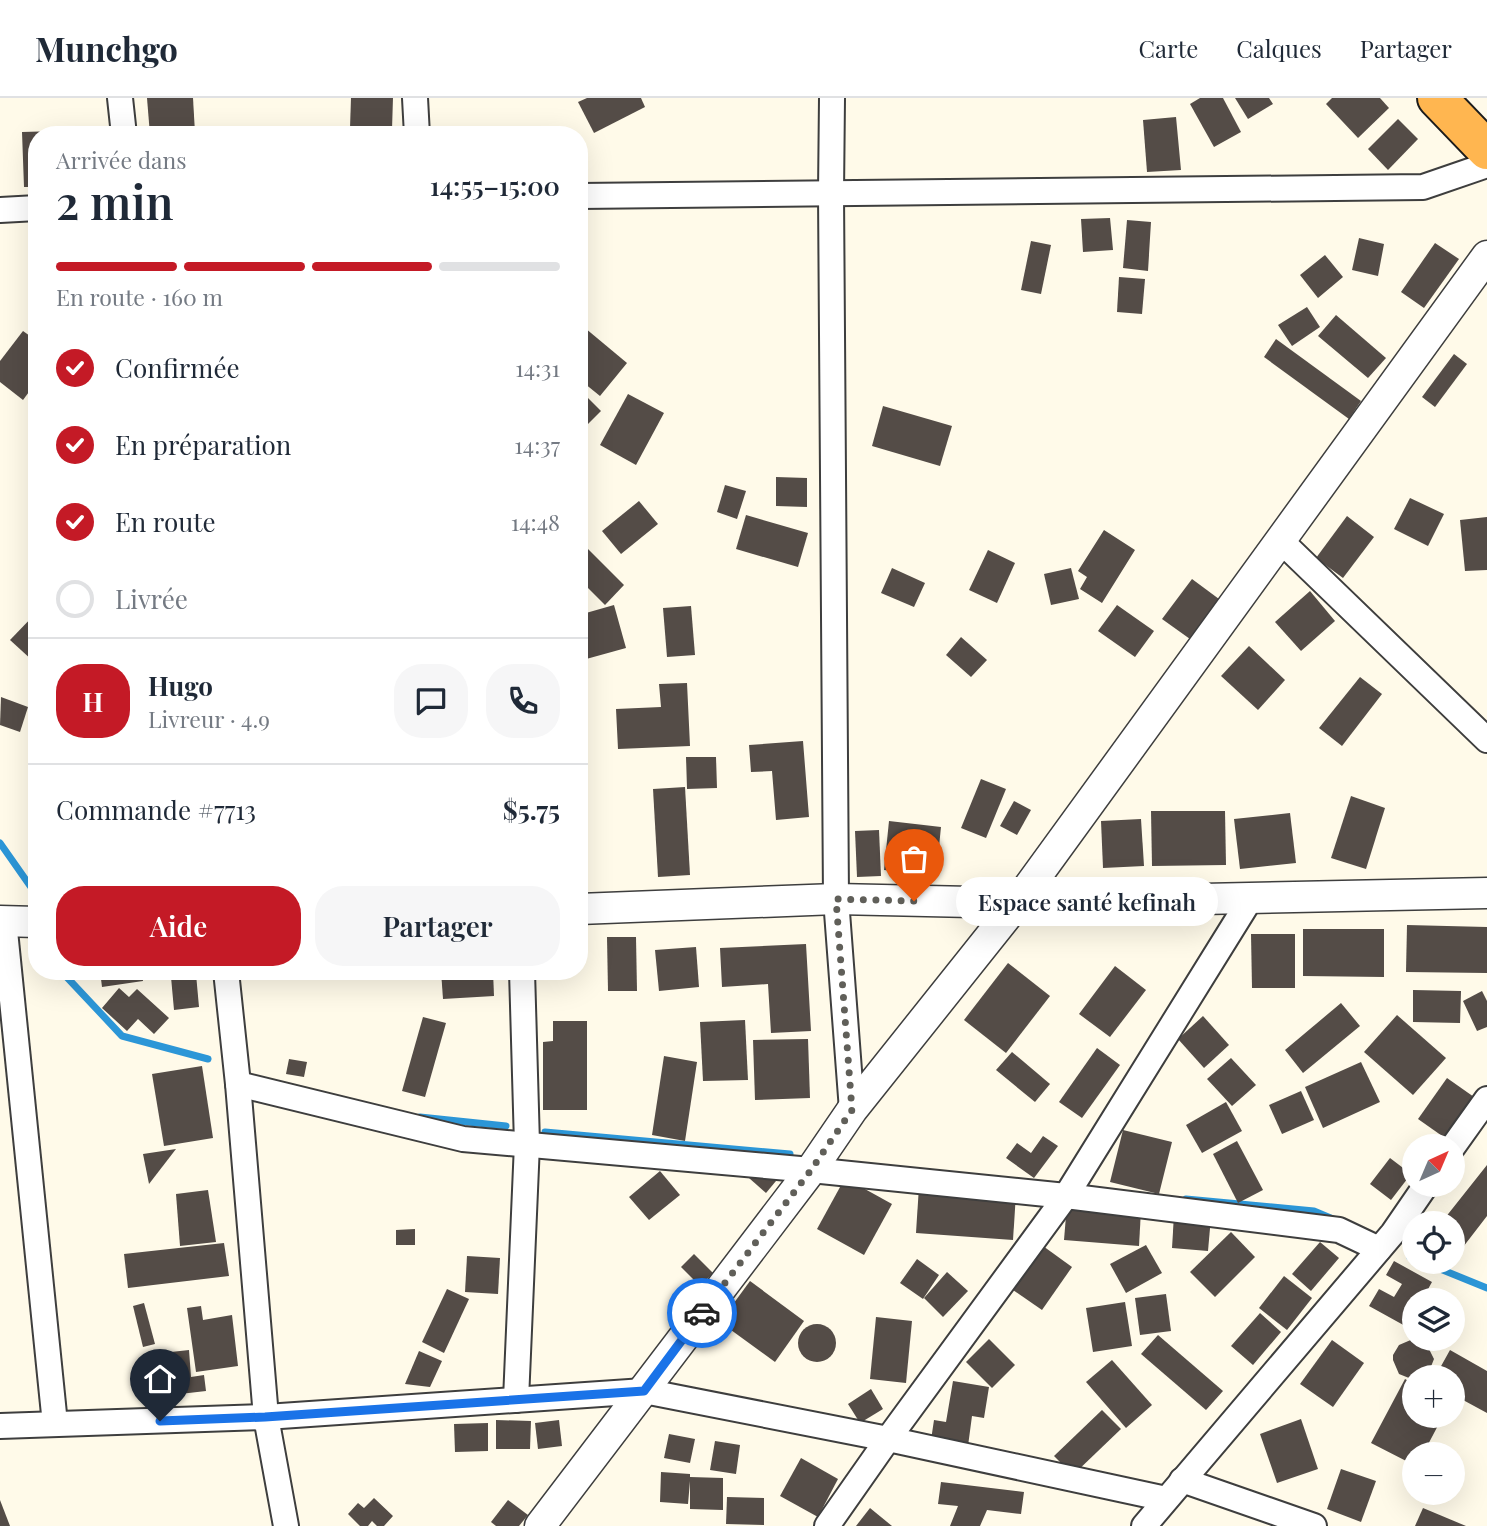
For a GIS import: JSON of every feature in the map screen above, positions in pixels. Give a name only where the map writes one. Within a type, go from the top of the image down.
[{"type":"highway","points":[[1437,98],[1487,150]]},
{"type":"highway","points":[[1467,98],[1487,119]]},
{"type":"street","points":[[120,98],[123,126]]},
{"type":"street","points":[[415,98],[417,126]]},
{"type":"street","points":[[832,98],[836,899],[852,1110]]},
{"type":"street","points":[[588,196],[1423,187],[1487,165]]},
{"type":"street","points":[[0,210],[28,208]]},
{"type":"street","points":[[540,1526],[811,1170],[852,1110],[1017,902],[1487,256]]},
{"type":"street","points":[[1280,540],[1487,740]]},
{"type":"street","points":[[588,909],[836,899],[1017,902],[1487,893]]},
{"type":"street","points":[[827,1526],[1066,1196],[1251,898]]},
{"type":"street","points":[[28,922],[2,921],[55,1424]]},
{"type":"street","points":[[227,980],[265,1417],[286,1526]]},
{"type":"street","points":[[516,1400],[527,1144],[522,980]]},
{"type":"street","points":[[238,1084],[463,1139],[1066,1196],[1339,1230],[1379,1249]]},
{"type":"street","points":[[1462,1134],[1487,1098]]},
{"type":"street","points":[[1144,1526],[1393,1233],[1418,1197]]},
{"type":"street","points":[[0,1426],[265,1417],[644,1391],[888,1439],[1174,1490],[1314,1526]]},
{"type":"building","points":[[147,98],[193,98],[195,126],[149,126]]},
{"type":"building","points":[[351,98],[393,98],[392,126],[350,126]]},
{"type":"building","points":[[587,98],[641,98],[645,107],[594,133],[578,102]]},
{"type":"building","points":[[1200,98],[1223,98],[1241,132],[1214,147],[1190,104]]},
{"type":"building","points":[[1235,98],[1269,98],[1273,104],[1248,119]]},
{"type":"building","points":[[1332,98],[1380,98],[1389,108],[1358,138],[1326,104]]},
{"type":"building","points":[[1176,117],[1181,170],[1147,172],[1143,120]]},
{"type":"building","points":[[1398,119],[1418,139],[1388,170],[1368,149]]},
{"type":"building","points":[[22,132],[28,132],[28,187],[24,187]]},
{"type":"building","points":[[1110,218],[1113,250],[1083,252],[1081,219]]},
{"type":"building","points":[[1127,220],[1151,222],[1148,271],[1123,268]]},
{"type":"building","points":[[1359,238],[1384,244],[1378,276],[1352,270]]},
{"type":"building","points":[[1031,241],[1051,245],[1041,294],[1021,290]]},
{"type":"building","points":[[1435,243],[1459,259],[1424,308],[1401,292]]},
{"type":"building","points":[[1325,255],[1343,277],[1318,298],[1300,275]]},
{"type":"building","points":[[1119,277],[1145,279],[1142,314],[1117,312]]},
{"type":"building","points":[[1307,307],[1320,327],[1292,346],[1278,325]]},
{"type":"building","points":[[1336,315],[1386,358],[1368,378],[1318,336]]},
{"type":"building","points":[[588,330],[627,363],[600,396],[588,386]]},
{"type":"building","points":[[23,331],[28,335],[28,393],[23,400],[0,382],[0,361]]},
{"type":"building","points":[[1276,339],[1361,401],[1349,419],[1264,357]]},
{"type":"building","points":[[1454,354],[1467,364],[1435,407],[1422,397]]},
{"type":"building","points":[[628,394],[664,413],[636,465],[600,445]]},
{"type":"building","points":[[588,398],[601,411],[588,424]]},
{"type":"building","points":[[883,406],[952,426],[940,466],[872,446]]},
{"type":"building","points":[[776,477],[807,478],[807,507],[776,506]]},
{"type":"building","points":[[725,485],[746,491],[737,519],[717,512]]},
{"type":"building","points":[[1410,498],[1444,514],[1428,546],[1394,529]]},
{"type":"building","points":[[639,501],[658,524],[621,554],[602,531]]},
{"type":"building","points":[[746,515],[808,533],[798,567],[736,549]]},
{"type":"building","points":[[1347,516],[1374,537],[1343,578],[1316,558]]},
{"type":"building","points":[[1487,517],[1487,570],[1465,571],[1460,520]]},
{"type":"building","points":[[1104,530],[1135,550],[1102,603],[1080,589],[1087,577],[1078,571]]},
{"type":"building","points":[[588,549],[624,585],[605,605],[588,588]]},
{"type":"building","points":[[988,550],[1015,563],[997,603],[969,590]]},
{"type":"building","points":[[892,568],[925,583],[914,607],[881,593]]},
{"type":"building","points":[[1071,568],[1079,599],[1051,605],[1044,574]]},
{"type":"building","points":[[1192,579],[1219,599],[1190,639],[1162,619]]},
{"type":"building","points":[[1310,591],[1335,621],[1301,651],[1275,622]]},
{"type":"building","points":[[614,605],[626,648],[588,659],[588,612]]},
{"type":"building","points":[[1117,605],[1154,631],[1135,657],[1098,631]]},
{"type":"building","points":[[691,606],[695,655],[667,657],[663,608]]},
{"type":"building","points":[[28,621],[28,656],[10,640]]},
{"type":"building","points":[[961,637],[987,660],[971,677],[946,655]]},
{"type":"building","points":[[1249,646],[1285,680],[1258,710],[1221,676]]},
{"type":"building","points":[[1360,677],[1382,694],[1342,746],[1319,728]]},
{"type":"building","points":[[687,683],[690,746],[618,749],[616,709],[661,707],[659,684]]},
{"type":"building","points":[[1,697],[28,707],[20,732],[0,725]]},
{"type":"building","points":[[803,741],[809,817],[776,820],[772,771],[751,772],[749,745]]},
{"type":"building","points":[[686,757],[716,757],[717,788],[687,789]]},
{"type":"building","points":[[981,779],[1006,789],[986,838],[961,828]]},
{"type":"building","points":[[685,787],[690,875],[658,877],[653,789]]},
{"type":"building","points":[[1351,796],[1385,808],[1366,869],[1331,858]]},
{"type":"building","points":[[1014,801],[1031,810],[1017,835],[1000,826]]},
{"type":"building","points":[[1151,811],[1225,811],[1226,865],[1152,866]]},
{"type":"building","points":[[1290,813],[1296,863],[1240,869],[1234,819]]},
{"type":"building","points":[[1141,819],[1144,866],[1103,868],[1101,821]]},
{"type":"building","points":[[889,821],[941,827],[936,876],[884,870]]},
{"type":"building","points":[[879,830],[881,876],[857,877],[855,831]]},
{"type":"building","points":[[1407,925],[1487,927],[1487,973],[1406,972]]},
{"type":"building","points":[[1303,929],[1384,929],[1384,977],[1303,976]]},
{"type":"building","points":[[1251,934],[1295,934],[1295,988],[1252,988]]},
{"type":"building","points":[[607,937],[636,937],[637,991],[608,991]]},
{"type":"building","points":[[806,944],[811,1031],[771,1033],[768,984],[722,987],[720,948]]},
{"type":"building","points":[[696,947],[699,987],[659,991],[655,950]]},
{"type":"building","points":[[1008,963],[1050,996],[1006,1053],[964,1020]]},
{"type":"building","points":[[1115,966],[1146,990],[1110,1037],[1079,1014]]},
{"type":"building","points":[[101,980],[143,980],[143,981],[102,987]]},
{"type":"building","points":[[171,980],[197,980],[199,1007],[174,1010]]},
{"type":"building","points":[[442,980],[493,980],[494,996],[443,999]]},
{"type":"building","points":[[119,988],[129,997],[137,989],[169,1018],[154,1034],[138,1019],[127,1031],[102,1008]]},
{"type":"building","points":[[1413,990],[1461,991],[1460,1023],[1413,1022]]},
{"type":"building","points":[[1482,991],[1487,1001],[1487,1027],[1477,1031],[1463,1001]]},
{"type":"building","points":[[1341,1003],[1360,1026],[1303,1073],[1285,1050]]},
{"type":"building","points":[[1397,1015],[1446,1058],[1413,1095],[1364,1052]]},
{"type":"building","points":[[1203,1016],[1229,1045],[1204,1068],[1178,1039]]},
{"type":"building","points":[[423,1017],[446,1023],[425,1097],[402,1091]]},
{"type":"building","points":[[745,1020],[748,1080],[703,1081],[700,1022]]},
{"type":"building","points":[[553,1021],[587,1021],[587,1110],[543,1110],[543,1042],[553,1041]]},
{"type":"building","points":[[808,1039],[810,1098],[755,1100],[753,1040]]},
{"type":"building","points":[[1097,1048],[1120,1065],[1082,1118],[1059,1102]]},
{"type":"building","points":[[1012,1052],[1050,1084],[1035,1102],[996,1070]]},
{"type":"building","points":[[664,1056],[697,1062],[685,1141],[652,1135]]},
{"type":"building","points":[[1231,1058],[1256,1085],[1232,1106],[1207,1079]]},
{"type":"building","points":[[289,1059],[307,1062],[304,1077],[286,1074]]},
{"type":"building","points":[[1361,1062],[1380,1102],[1323,1128],[1305,1087]]},
{"type":"building","points":[[202,1066],[213,1138],[164,1146],[152,1074]]},
{"type":"building","points":[[1447,1078],[1474,1097],[1448,1134],[1439,1134],[1418,1119]]},
{"type":"building","points":[[1301,1091],[1314,1120],[1282,1134],[1269,1105]]},
{"type":"building","points":[[1226,1102],[1242,1131],[1202,1153],[1186,1125]]},
{"type":"building","points":[[1123,1130],[1172,1142],[1159,1194],[1110,1182]]},
{"type":"building","points":[[1043,1136],[1058,1146],[1034,1178],[1006,1158],[1017,1143],[1031,1153]]},
{"type":"building","points":[[1237,1141],[1263,1190],[1238,1203],[1213,1154]]},
{"type":"building","points":[[176,1149],[149,1184],[143,1154]]},
{"type":"building","points":[[1390,1158],[1402,1167],[1402,1186],[1391,1200],[1370,1184]]},
{"type":"building","points":[[1487,1165],[1487,1216],[1465,1245],[1465,1211],[1451,1211],[1462,1197],[1465,1197],[1465,1193]]},
{"type":"building","points":[[760,1166],[776,1181],[766,1193],[749,1178]]},
{"type":"building","points":[[660,1171],[680,1195],[649,1220],[629,1197]]},
{"type":"building","points":[[845,1178],[892,1204],[864,1255],[817,1229]]},
{"type":"building","points":[[919,1186],[1016,1194],[1013,1240],[916,1233]]},
{"type":"building","points":[[208,1190],[216,1242],[180,1246],[176,1194]]},
{"type":"building","points":[[1067,1204],[1141,1210],[1139,1246],[1064,1240]]},
{"type":"building","points":[[1174,1215],[1211,1217],[1208,1251],[1172,1248]]},
{"type":"building","points":[[415,1229],[415,1245],[396,1245],[396,1230]]},
{"type":"building","points":[[1231,1232],[1255,1257],[1215,1297],[1190,1272]]},
{"type":"building","points":[[1320,1242],[1339,1258],[1311,1291],[1292,1274]]},
{"type":"building","points":[[224,1243],[229,1276],[128,1288],[124,1254]]},
{"type":"building","points":[[1146,1245],[1162,1273],[1126,1293],[1110,1264]]},
{"type":"building","points":[[1043,1246],[1072,1267],[1042,1310],[1013,1290]]},
{"type":"building","points":[[694,1254],[713,1273],[700,1286],[681,1267]]},
{"type":"building","points":[[467,1256],[500,1258],[498,1294],[465,1292]]},
{"type":"building","points":[[917,1259],[939,1275],[923,1299],[900,1283]]},
{"type":"building","points":[[1394,1261],[1402,1265],[1402,1274],[1418,1274],[1432,1282],[1429,1288],[1402,1288],[1402,1324],[1369,1306],[1379,1289],[1394,1297],[1402,1284],[1386,1275]]},
{"type":"building","points":[[947,1272],[968,1291],[943,1317],[924,1298]]},
{"type":"building","points":[[1284,1276],[1312,1298],[1287,1330],[1259,1308]]},
{"type":"building","points":[[750,1281],[804,1321],[775,1362],[720,1322]]},
{"type":"building","points":[[447,1289],[469,1299],[444,1353],[422,1342]]},
{"type":"building","points":[[1166,1294],[1171,1331],[1140,1335],[1135,1298]]},
{"type":"building","points":[[1125,1302],[1132,1346],[1093,1352],[1086,1308]]},
{"type":"building","points":[[144,1303],[155,1344],[143,1347],[133,1306]]},
{"type":"building","points":[[201,1306],[203,1320],[232,1315],[238,1366],[196,1372],[187,1308]]},
{"type":"building","points":[[1260,1313],[1281,1332],[1253,1365],[1231,1346]]},
{"type":"building","points":[[876,1317],[912,1321],[906,1383],[870,1379]]},
{"type":"building","points":[[817,1324],[830,1330],[836,1343],[830,1356],[817,1362],[804,1356],[798,1343],[804,1330]]},
{"type":"building","points":[[1158,1335],[1223,1391],[1206,1410],[1141,1354]]},
{"type":"building","points":[[989,1339],[1015,1365],[992,1388],[966,1362]]},
{"type":"building","points":[[1332,1340],[1364,1363],[1333,1407],[1300,1384]]},
{"type":"building","points":[[1402,1344],[1402,1351],[1430,1351],[1434,1359],[1432,1365],[1402,1365],[1402,1375],[1399,1374],[1393,1355]]},
{"type":"building","points":[[189,1350],[191,1377],[204,1375],[206,1391],[154,1397],[150,1359],[163,1357],[162,1353]]},
{"type":"building","points":[[419,1351],[442,1361],[430,1387],[405,1384]]},
{"type":"building","points":[[1452,1351],[1487,1371],[1487,1413],[1465,1401],[1465,1365],[1442,1365]]},
{"type":"building","points":[[1112,1360],[1152,1405],[1126,1428],[1086,1382]]},
{"type":"building","points":[[953,1381],[989,1387],[984,1418],[972,1416],[968,1446],[931,1440],[934,1420],[946,1422]]},
{"type":"building","points":[[1402,1385],[1402,1428],[1437,1428],[1429,1442],[1402,1442],[1402,1459],[1371,1443]]},
{"type":"building","points":[[871,1389],[883,1409],[860,1423],[848,1404]]},
{"type":"building","points":[[1102,1410],[1121,1429],[1073,1475],[1054,1456]]},
{"type":"building","points":[[1301,1419],[1318,1469],[1277,1483],[1260,1434]]},
{"type":"building","points":[[496,1420],[531,1421],[530,1449],[496,1449]]},
{"type":"building","points":[[559,1420],[562,1446],[538,1449],[535,1423]]},
{"type":"building","points":[[488,1423],[488,1451],[455,1452],[454,1424]]},
{"type":"building","points":[[669,1434],[695,1439],[690,1463],[664,1458]]},
{"type":"building","points":[[715,1441],[740,1445],[736,1474],[710,1470]]},
{"type":"building","points":[[801,1458],[838,1479],[818,1517],[780,1496]]},
{"type":"building","points":[[1341,1469],[1376,1481],[1361,1522],[1327,1509]]},
{"type":"building","points":[[661,1472],[690,1474],[690,1477],[723,1478],[723,1510],[690,1509],[690,1481],[688,1504],[660,1502]]},
{"type":"building","points":[[941,1482],[1024,1492],[1021,1514],[987,1510],[980,1526],[950,1526],[958,1506],[938,1504]]},
{"type":"building","points":[[727,1497],[764,1498],[764,1525],[726,1524]]},
{"type":"building","points":[[374,1498],[393,1516],[384,1526],[377,1526],[372,1521],[368,1526],[360,1526],[348,1514],[358,1503],[364,1508]]},
{"type":"building","points":[[0,1500],[10,1526],[0,1526]]},
{"type":"building","points":[[508,1500],[528,1515],[519,1526],[496,1526],[491,1522]]},
{"type":"building","points":[[870,1508],[892,1526],[856,1526]]},
{"type":"building","points":[[1423,1508],[1466,1526],[1415,1526]]},
{"type":"waterway","points":[[0,843],[28,883]]},
{"type":"waterway","points":[[69,980],[122,1036],[208,1059]]},
{"type":"waterway","points":[[420,1117],[506,1126]]},
{"type":"waterway","points":[[545,1132],[790,1154]]},
{"type":"waterway","points":[[1186,1199],[1314,1211],[1333,1219]]},
{"type":"waterway","points":[[1453,1274],[1487,1288]]},
{"type":"way so far","points":[[702,1313],[811,1170],[852,1110],[836,899],[914,901]]},
{"type":"place","name":"Espace santé kefinah","points":[[914,901]]},
{"type":"route","points":[[160,1421],[265,1417],[644,1391],[702,1313]]}]
